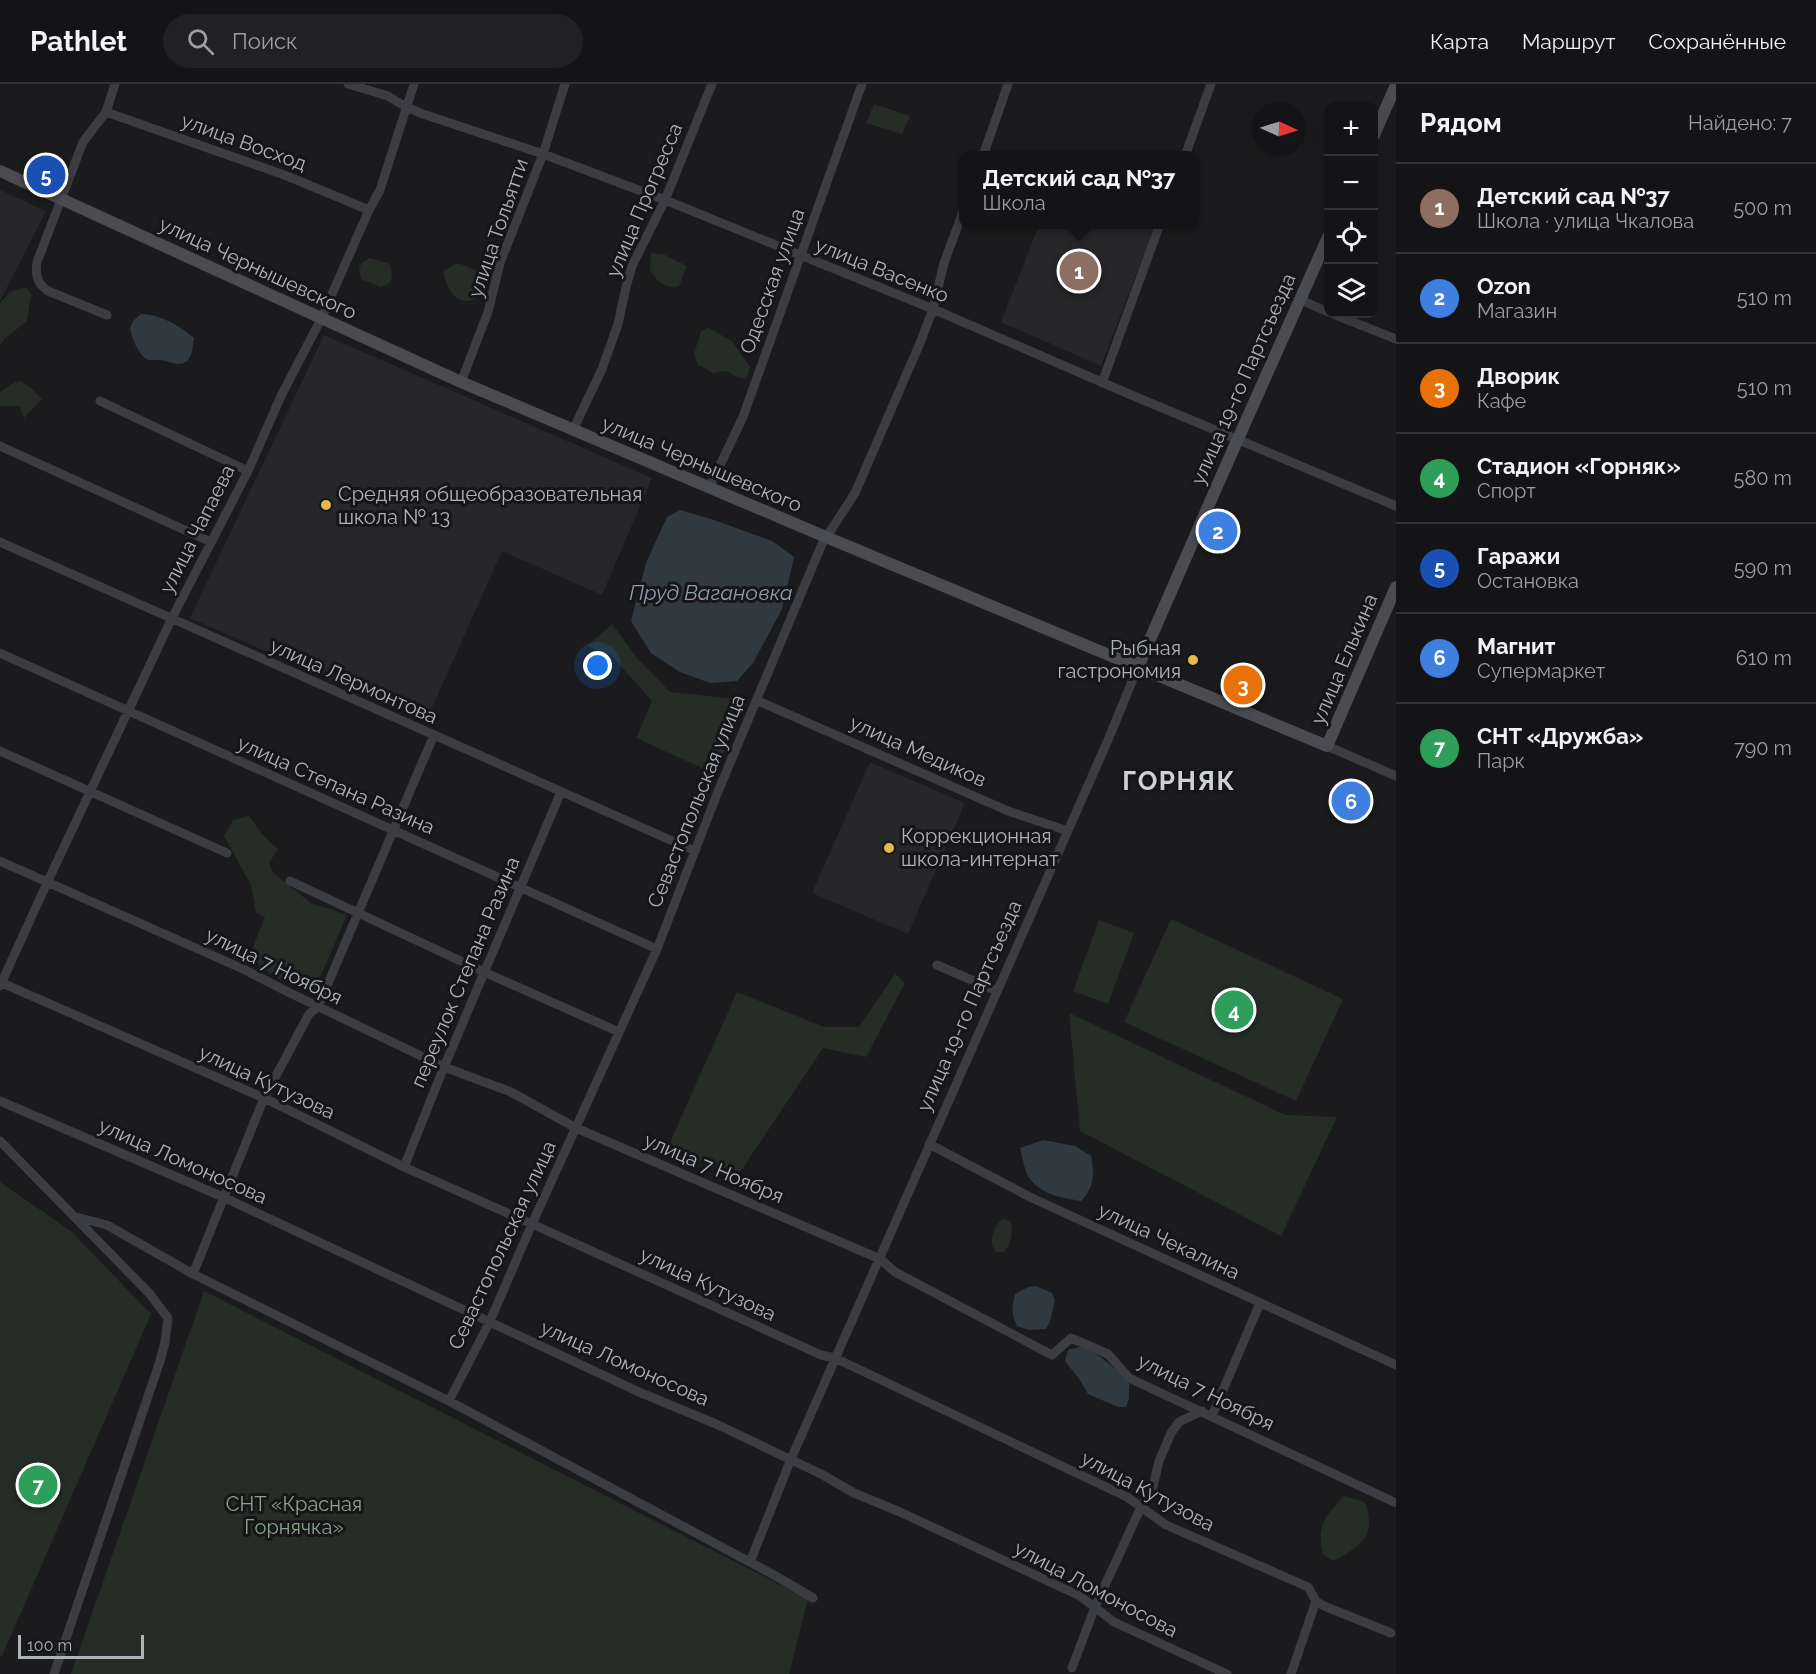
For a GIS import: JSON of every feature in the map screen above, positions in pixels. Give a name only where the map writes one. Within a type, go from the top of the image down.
[{"type":"street","points":[[107,315],[48,291],[36,278],[37,262],[83,142],[106,112],[115,84]]},
{"type":"street","name":"улица Васенко","points":[[348,84],[388,96],[406,107],[543,154],[665,200],[933,309],[1102,383],[1396,506]]},
{"type":"street","name":"улица Чапаева","points":[[0,984],[171,620],[248,471],[281,396],[321,319],[380,190],[414,84]]},
{"type":"street","name":"улица Тольятти","points":[[461,382],[488,312],[500,263],[543,154],[566,84]]},
{"type":"street","name":"улица Прогресса","points":[[573,430],[606,357],[618,324],[632,266],[665,200],[712,84]]},
{"type":"street","name":"Одесская улица","points":[[709,488],[743,417],[862,84]]},
{"type":"street","points":[[985,151],[1008,84]]},
{"type":"street","points":[[1187,151],[1211,84]]},
{"type":"street","points":[[1378,126],[1396,84]]},
{"type":"street","name":"улица Восход","points":[[106,112],[287,176],[369,210]]},
{"type":"street","name":"улица Чернышевского","points":[[0,171],[461,382],[1396,776]]},
{"type":"street","name":"Севастопольская улица","points":[[449,1401],[490,1321],[657,949],[694,851],[826,537],[855,493],[933,309],[944,263],[959,220]]},
{"type":"street","points":[[1102,383],[1159,229]]},
{"type":"street","name":"улица 19-го Партсъезда","points":[[750,1562],[835,1358],[1324,248]]},
{"type":"street","points":[[1301,300],[1324,310]]},
{"type":"street","points":[[1344,318],[1396,339]]},
{"type":"street","points":[[100,401],[248,471]]},
{"type":"street","points":[[0,446],[211,542]]},
{"type":"street","name":"улица Лермонтова","points":[[0,542],[694,851]]},
{"type":"street","name":"улица Елькина","points":[[1327,746],[1396,587]]},
{"type":"street","name":"улица Степана Разина","points":[[0,653],[657,949]]},
{"type":"street","name":"улица Медиков","points":[[756,700],[1008,811],[1068,831]]},
{"type":"street","points":[[193,1274],[264,1098],[309,1014],[318,1007],[434,735]]},
{"type":"street","points":[[0,752],[227,853]]},
{"type":"street","name":"переулок Степана Разина","points":[[404,1167],[561,792]]},
{"type":"street","name":"улица 7 Ноября","points":[[0,861],[243,969],[444,1067],[511,1092],[576,1128],[880,1259],[895,1272],[1052,1355],[1071,1338],[1108,1354],[1129,1378],[1396,1503]]},
{"type":"street","points":[[290,881],[484,972],[620,1032]]},
{"type":"street","points":[[938,965],[997,992]]},
{"type":"street","name":"улица Кутузова","points":[[0,984],[264,1098],[404,1167],[821,1355],[835,1358],[1127,1497],[1166,1525],[1308,1587],[1316,1601],[1324,1606],[1391,1633]]},
{"type":"street","name":"улица Ломоносова","points":[[0,1101],[224,1197],[639,1392],[717,1424],[821,1474],[854,1493],[1080,1596],[1114,1622],[1227,1674]]},
{"type":"street","points":[[0,1141],[149,1293],[168,1318],[168,1329],[160,1360],[54,1674]]},
{"type":"street","name":"улица Чекалина","points":[[929,1144],[1032,1198],[1396,1365]]},
{"type":"street","points":[[76,1217],[107,1225],[193,1274],[449,1401],[813,1598]]},
{"type":"street","points":[[1212,1416],[1260,1303]]},
{"type":"street","points":[[1072,1668],[1095,1607],[1153,1487],[1171,1433],[1179,1422],[1202,1411]]},
{"type":"street","points":[[1291,1674],[1316,1601]]},
{"type":"shaded area","points":[[0,190],[46,211],[0,301]]},
{"type":"shaded area","points":[[1037,229],[1153,229],[1101,366],[1001,322]]},
{"type":"shaded area","points":[[324,335],[652,478],[602,595],[502,551],[426,721],[190,618]]},
{"type":"shaded area","name":"Коррекционная школа-интернат","points":[[870,762],[965,803],[908,934],[812,893]]},
{"type":"green space","points":[[874,104],[910,116],[902,134],[866,123]]},
{"type":"green space","points":[[651,253],[663,254],[687,266],[679,286],[666,286],[653,275],[650,271]]},
{"type":"green space","points":[[369,258],[388,263],[392,279],[388,284],[381,287],[361,279],[359,268]]},
{"type":"green space","points":[[458,263],[481,273],[483,280],[478,297],[464,301],[450,291],[443,271]]},
{"type":"green space","points":[[25,287],[31,294],[27,321],[4,339],[0,345],[0,303],[10,292]]},
{"type":"green space","points":[[708,328],[732,341],[750,367],[746,379],[726,371],[713,373],[698,365],[694,354],[701,331]]},
{"type":"green space","points":[[21,381],[42,399],[24,418],[19,406],[0,406],[0,392],[15,382]]},
{"type":"green space","points":[[612,624],[637,658],[670,692],[745,700],[715,774],[636,738],[652,701],[611,655],[587,646]]},
{"type":"green space","points":[[249,816],[263,835],[278,849],[269,863],[273,873],[311,903],[347,915],[313,993],[277,978],[249,957],[265,917],[256,913],[251,885],[224,836],[233,820]]},
{"type":"green space","points":[[1171,919],[1343,999],[1296,1101],[1124,1022]]},
{"type":"green space","points":[[1099,920],[1134,933],[1108,1004],[1073,991]]},
{"type":"green space","points":[[895,974],[905,983],[866,1057],[823,1048],[738,1175],[667,1149],[737,992],[824,1027],[859,1027]]},
{"type":"green space","points":[[1069,1013],[1285,1115],[1337,1117],[1281,1236],[1080,1131]]},
{"type":"green space","points":[[0,1182],[72,1232],[151,1314],[2,1656],[0,1656]]},
{"type":"green space","points":[[1004,1219],[1010,1221],[1011,1237],[1005,1252],[996,1252],[992,1244],[992,1236],[999,1221]]},
{"type":"green space","name":"СНТ «Красная Горнячка»","points":[[204,1291],[808,1599],[789,1674],[71,1674]]},
{"type":"green space","points":[[1344,1496],[1365,1502],[1369,1523],[1368,1532],[1359,1545],[1333,1561],[1323,1555],[1322,1529],[1327,1516]]},
{"type":"water","points":[[141,314],[155,316],[169,322],[194,338],[189,359],[177,364],[145,358],[135,344],[130,328],[133,321]]},
{"type":"water","name":"Пруд Вагановка","points":[[680,510],[772,541],[794,557],[782,609],[753,663],[737,681],[710,683],[680,672],[651,653],[631,621],[646,563],[667,517]]},
{"type":"water","points":[[1043,1140],[1075,1146],[1091,1156],[1092,1180],[1089,1191],[1081,1201],[1060,1197],[1040,1189],[1028,1176],[1020,1148]]},
{"type":"water","points":[[1036,1286],[1052,1293],[1055,1300],[1046,1329],[1029,1330],[1017,1326],[1013,1314],[1013,1303],[1015,1294],[1028,1287]]},
{"type":"water","points":[[1079,1347],[1100,1357],[1129,1383],[1129,1398],[1126,1407],[1118,1407],[1088,1394],[1065,1361],[1068,1350]]},
{"type":"place","name":"Гаражи","points":[[46,175]]},
{"type":"place","name":"Детский сад №37","points":[[1079,271]]},
{"type":"place","name":"Средняя общеобразовательная школа № 13","points":[[326,505]]},
{"type":"place","name":"Ozon","points":[[1218,531]]},
{"type":"place","name":"Рыбная гастрономия","points":[[1193,660]]},
{"type":"place","name":"Дворик","points":[[1243,685]]},
{"type":"place","name":"Магнит","points":[[1351,801]]},
{"type":"place","name":"Коррекционная школа-интернат","points":[[889,848]]},
{"type":"place","name":"Стадион «Горняк»","points":[[1234,1010]]},
{"type":"place","name":"СНТ «Дружба»","points":[[38,1485]]},
{"type":"district","name":"ГОРНЯК","points":[[1179,781]]}]
